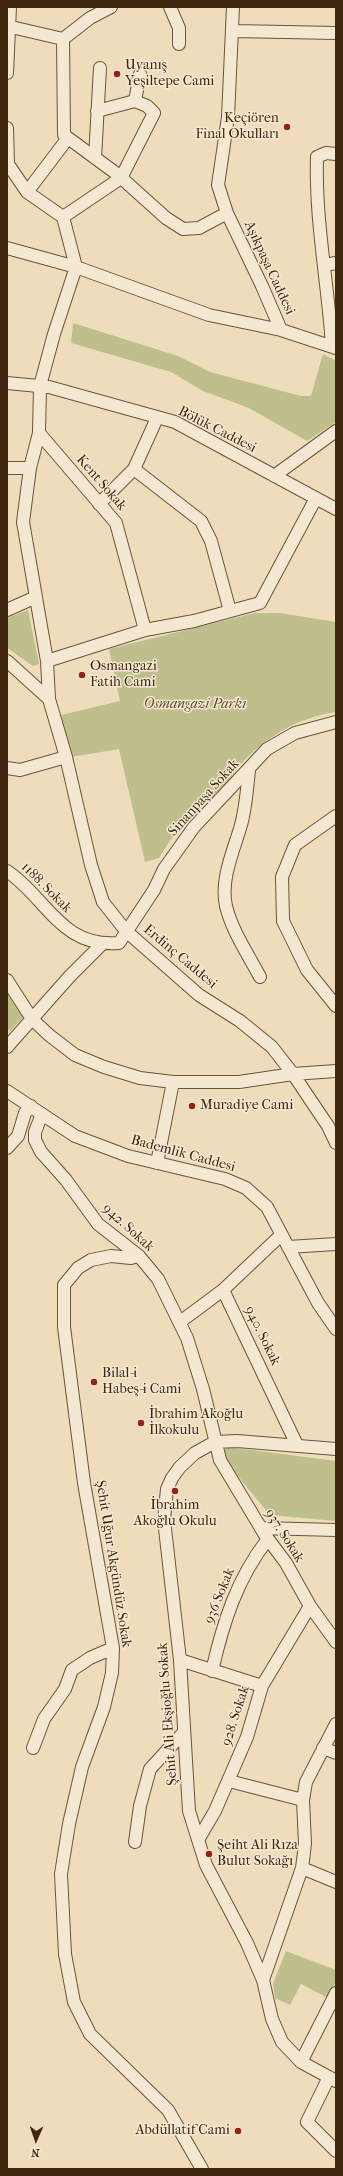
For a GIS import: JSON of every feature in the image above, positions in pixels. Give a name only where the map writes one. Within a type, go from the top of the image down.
[{"type":"street","points":[[7,73],[10,7]]},
{"type":"street","points":[[63,39],[90,18],[111,7]]},
{"type":"street","points":[[170,7],[179,28],[179,44]]},
{"type":"street","name":"Aşıkpaşa Caddesi","points":[[233,7],[228,117],[218,185],[227,213],[281,330]]},
{"type":"street","points":[[8,26],[63,39]]},
{"type":"street","points":[[233,31],[336,33]]},
{"type":"street","points":[[63,39],[64,135],[121,178],[166,218],[183,229],[199,228],[227,213]]},
{"type":"street","points":[[95,158],[100,68]]},
{"type":"street","points":[[135,101],[140,74]]},
{"type":"street","points":[[63,217],[121,178],[154,113],[147,106],[135,101],[97,111]]},
{"type":"street","points":[[7,128],[8,164],[26,192],[63,217],[76,267]]},
{"type":"street","points":[[26,192],[68,138]]},
{"type":"street","points":[[281,330],[334,347],[316,187],[317,157],[326,153],[336,154]]},
{"type":"street","name":"Aşıkpaşa Caddesi","points":[[7,248],[76,267],[209,315],[281,330]]},
{"type":"street","points":[[324,265],[336,263]]},
{"type":"street","name":"Erdinç Caddesi","points":[[76,267],[54,334],[40,386],[39,433],[30,468],[23,522],[47,660],[49,699],[66,757],[91,865],[103,902],[126,931],[199,995],[240,1021],[272,1046],[328,1126],[336,1143]]},
{"type":"street","name":"Bölük Caddesi","points":[[7,383],[40,386],[175,422],[336,509]]},
{"type":"street","points":[[100,504],[134,469],[157,418]]},
{"type":"street","points":[[274,476],[336,431]]},
{"type":"street","name":"Kent Sokak","points":[[39,433],[116,523],[145,630]]},
{"type":"street","points":[[7,468],[30,468]]},
{"type":"street","points":[[134,469],[201,521],[211,541],[230,611]]},
{"type":"street","points":[[47,660],[145,630],[194,621],[260,603],[316,498]]},
{"type":"street","points":[[7,610],[36,597]]},
{"type":"street","points":[[7,661],[49,699]]},
{"type":"street","name":"Sinanpaşa Sokak","points":[[126,931],[154,890],[164,869],[194,827],[267,749],[294,733],[336,722]]},
{"type":"street","points":[[7,768],[20,770],[66,757]]},
{"type":"street","points":[[248,770],[242,824],[231,857],[226,880],[226,904],[230,922],[260,977]]},
{"type":"street","points":[[336,816],[295,846],[282,876],[283,921],[307,970],[336,1006]]},
{"type":"street","name":"1188. Sokak","points":[[7,871],[32,892],[58,923],[73,933],[102,944]]},
{"type":"street","points":[[7,1047],[102,944],[119,943],[126,931]]},
{"type":"street","points":[[7,980],[32,1019],[49,1035],[76,1055],[104,1067],[140,1078],[172,1082],[240,1082],[293,1074],[336,1071]]},
{"type":"street","points":[[157,1163],[172,1082]]},
{"type":"street","name":"Bademlik Caddesi","points":[[7,1091],[76,1136],[128,1156],[225,1179],[246,1188],[267,1207],[318,1303],[336,1329]]},
{"type":"street","points":[[7,1148],[18,1136],[26,1113],[31,1106]]},
{"type":"street","name":"942. Sokak","points":[[42,1114],[35,1132],[35,1140],[41,1152],[70,1186],[98,1224],[139,1256],[158,1279],[187,1338],[203,1389],[215,1442]]},
{"type":"street","points":[[180,1322],[224,1290],[281,1235]]},
{"type":"street","points":[[288,1247],[336,1244]]},
{"type":"street","name":"Şehit Uğur Akgündüz Sokak","points":[[139,1256],[131,1258],[111,1256],[91,1260],[78,1268],[64,1285],[64,1327],[84,1483],[113,1648],[112,1673],[104,1707],[82,1767],[69,1824],[61,1874],[65,1954],[74,2002],[90,2034],[168,2110],[202,2169]]},
{"type":"street","name":"940. Sokak","points":[[224,1290],[297,1445]]},
{"type":"street","name":"Şehit Ali Ekşioğlu Sokak","points":[[333,2079],[301,2062],[282,2042],[272,2020],[263,1980],[247,1943],[206,1865],[189,1811],[180,1660],[164,1520],[167,1489],[180,1467],[195,1452],[215,1442],[237,1441],[336,1449]]},
{"type":"street","name":"937. Sokak","points":[[215,1442],[220,1460],[229,1476],[268,1539],[286,1563],[310,1606],[336,1642]]},
{"type":"street","points":[[261,1528],[336,1530]]},
{"type":"street","name":"936 Sokak","points":[[212,1671],[221,1632],[237,1588],[252,1559],[268,1539]]},
{"type":"street","name":"928. Sokak","points":[[198,1840],[228,1781],[247,1737],[262,1686],[310,1606]]},
{"type":"street","points":[[33,1748],[44,1719],[65,1689],[72,1670],[90,1658],[113,1648]]},
{"type":"street","points":[[180,1660],[262,1686]]},
{"type":"street","points":[[263,1980],[302,1868],[305,1844],[303,1800],[306,1782],[336,1724]]},
{"type":"street","points":[[135,1842],[140,1806],[150,1769],[184,1732]]},
{"type":"street","points":[[323,1748],[336,1753]]},
{"type":"street","points":[[228,1781],[303,1800]]},
{"type":"street","points":[[302,1868],[336,1882]]},
{"type":"street","points":[[301,2062],[332,2009],[336,1993]]},
{"type":"street","points":[[333,2079],[307,2122],[336,2151]]},
{"type":"green space","points":[[73,323],[178,356],[210,372],[301,396],[311,396],[323,354],[336,361],[336,422],[307,441],[249,408],[203,391],[171,372],[71,343]]},
{"type":"green space","points":[[28,610],[39,664],[33,666],[7,648],[7,618]]},
{"type":"green space","name":"Osmangazi Parkı","points":[[255,613],[280,613],[336,622],[336,712],[321,715],[295,724],[283,730],[260,746],[239,766],[224,786],[180,829],[172,838],[159,858],[145,862],[119,749],[71,757],[61,715],[120,701],[109,649]]},
{"type":"green space","points":[[7,993],[23,1017],[10,1031],[7,1029]]},
{"type":"green space","points":[[228,1447],[336,1461],[336,1521],[270,1515],[227,1463],[224,1451]]},
{"type":"green space","points":[[286,1951],[336,1970],[336,1981],[328,1998],[301,1984],[290,2005],[275,1998],[273,1984]]},
{"type":"place","name":"Uyanış Yeşiltepe Cami","points":[[117,74]]},
{"type":"place","name":"Keçiören Final Okulları","points":[[287,127]]},
{"type":"place","name":"Osmangazi Fatih Cami","points":[[82,675]]},
{"type":"place","name":"Muradiye Cami","points":[[192,1106]]},
{"type":"place","name":"Bilal-i Habeş-i Cami","points":[[94,1382]]},
{"type":"place","name":"İbrahim Akoğlu İlkokulu","points":[[141,1423]]},
{"type":"place","name":"İbrahim Akoğlu Okulu","points":[[175,1491]]},
{"type":"place","name":"Şeiht Ali Rıza Bulut Sokağı","points":[[209,1854]]},
{"type":"place","name":"Abdüllatif Cami","points":[[238,2131]]}]
